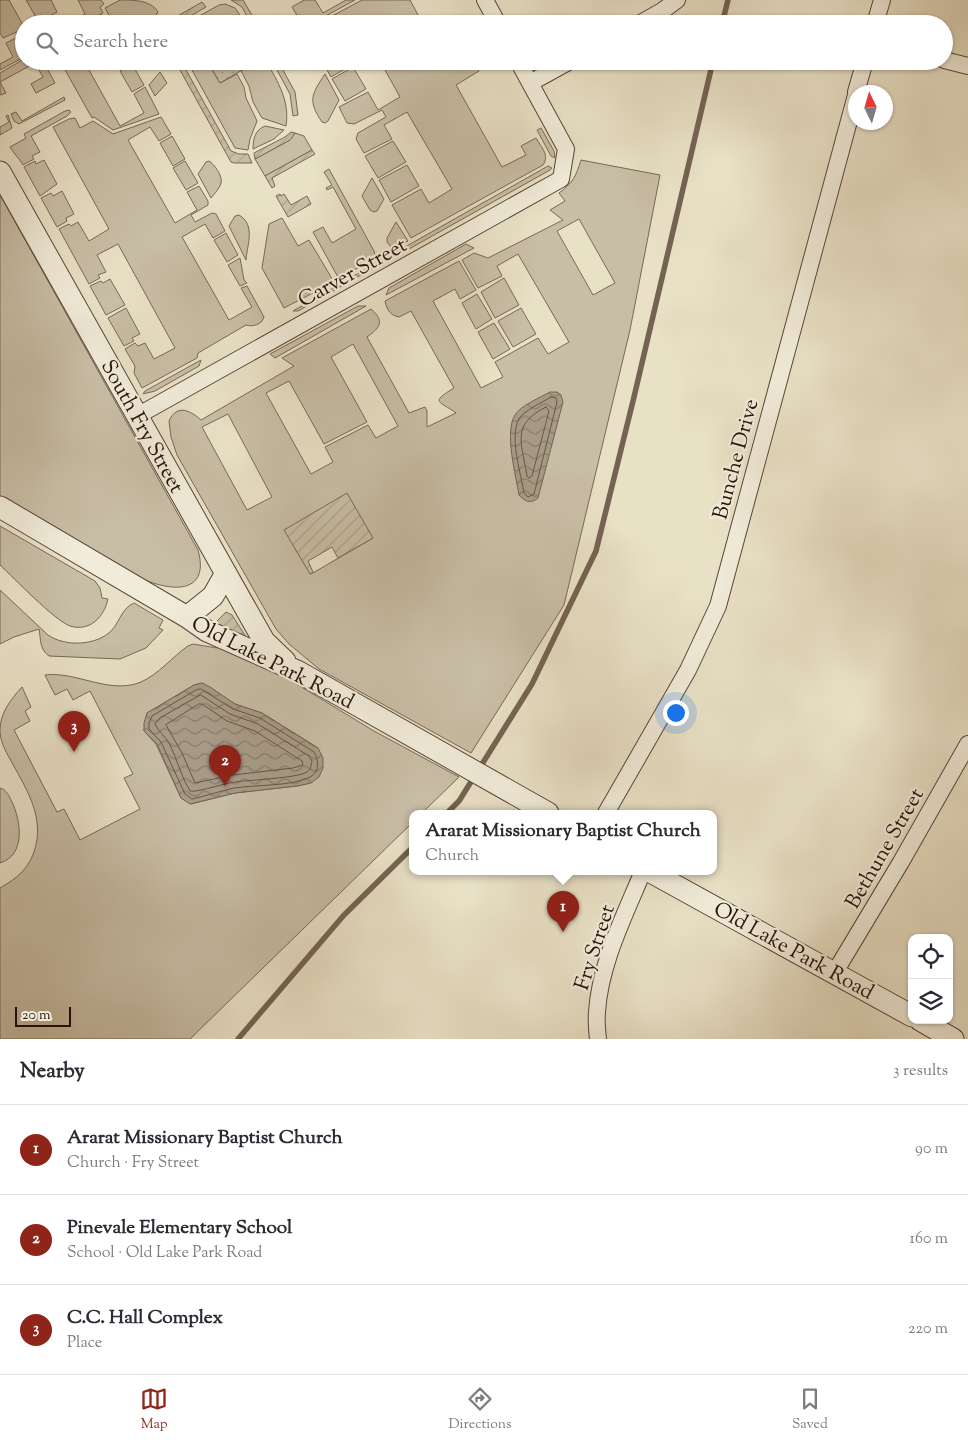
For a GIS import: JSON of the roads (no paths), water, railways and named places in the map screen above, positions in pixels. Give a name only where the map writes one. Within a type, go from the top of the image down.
[{"type":"street","points":[[484,0],[493,15]]},
{"type":"street","points":[[655,15],[677,0]]},
{"type":"street","points":[[878,15],[882,0]]},
{"type":"street","points":[[953,62],[968,66]]},
{"type":"street","points":[[523,70],[530,83],[554,70]]},
{"type":"street","name":"Bunche Drive","points":[[858,85],[863,70]]},
{"type":"street","name":"Carver Street","points":[[137,416],[561,179],[566,149],[530,83]]},
{"type":"street","name":"Bunche Drive","points":[[608,810],[688,670],[718,606],[848,124]]},
{"type":"street","name":"South Fry Street","points":[[0,172],[264,640],[297,671]]},
{"type":"street","name":"Old Lake Park Road","points":[[0,507],[207,631],[297,671],[543,810]]},
{"type":"street","points":[[187,618],[213,596],[226,574]]},
{"type":"street","name":"Bethune Street","points":[[835,972],[902,862],[968,744]]},
{"type":"street","name":"Fry Street","points":[[598,1039],[597,1012],[607,963],[641,875]]},
{"type":"street","name":"Old Lake Park Road","points":[[656,875],[908,1014]]},
{"type":"street","points":[[927,1024],[953,1039]]},
{"type":"water","points":[[550,392],[557,392],[561,395],[563,402],[538,498],[528,501],[519,495],[512,454],[512,423],[515,415],[521,408]]},
{"type":"water","points":[[202,683],[235,704],[262,713],[318,748],[323,758],[323,768],[319,777],[311,783],[297,786],[235,793],[190,804],[181,798],[157,744],[144,731],[144,723],[147,713],[194,685]]},
{"type":"waterway","points":[[724,15],[728,0]]},
{"type":"waterway","points":[[479,769],[532,684],[596,551],[711,70]]},
{"type":"waterway","points":[[450,810],[459,801],[474,777]]},
{"type":"waterway","points":[[238,1039],[344,915],[409,851]]},
{"type":"place","name":"C.C. Hall Complex","points":[[74,752]]},
{"type":"place","name":"Pinevale Elementary School","points":[[225,786]]},
{"type":"place","name":"Ararat Missionary Baptist Church","points":[[563,932]]}]
